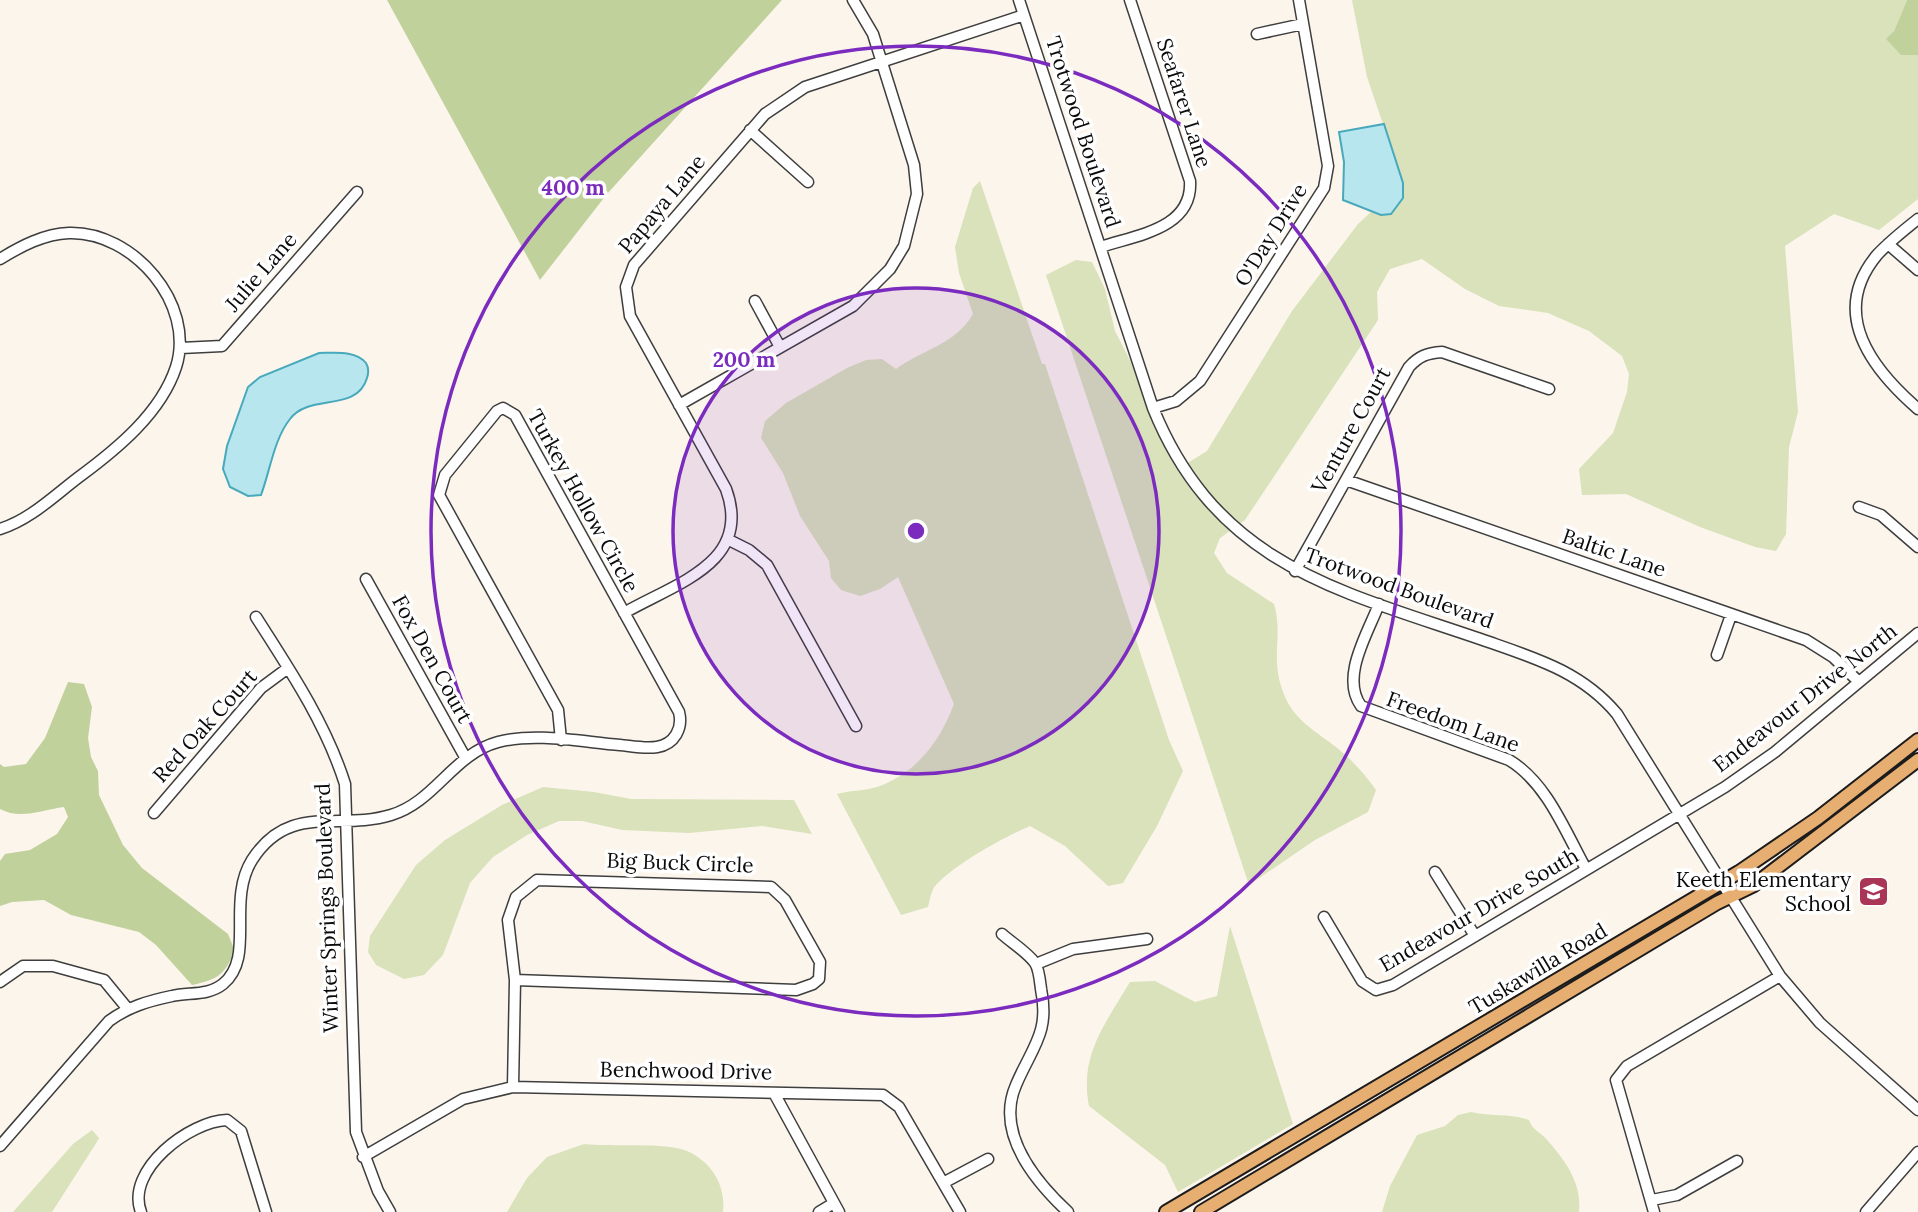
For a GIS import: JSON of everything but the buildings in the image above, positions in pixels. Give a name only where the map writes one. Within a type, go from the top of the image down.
[{"type":"main road","name":"Tuskawilla Road","points":[[1166,1212],[1720,882],[1818,818],[1918,740]]},
{"type":"main road","name":"Tuskawilla Road","points":[[1201,1212],[1754,885],[1829,831],[1918,760]]},
{"type":"main road","points":[[1880,771],[1891,782]]},
{"type":"main road","points":[[1818,818],[1829,831]]},
{"type":"street","points":[[680,405],[853,306],[890,270],[904,246],[917,194],[914,165],[873,34],[853,0]]},
{"type":"street","name":"Trotwood Boulevard","points":[[1019,0],[1153,408],[1167,441],[1213,509],[1251,542],[1295,571],[1379,604],[1542,660],[1590,686],[1617,714],[1780,976],[1820,1023],[1918,1110]]},
{"type":"street","name":"Seafarer Lane","points":[[1101,247],[1170,224],[1183,213],[1189,200],[1190,181],[1130,0]]},
{"type":"street","name":"O'Day Drive","points":[[1153,408],[1176,401],[1200,381],[1324,188],[1328,166],[1299,0]]},
{"type":"street","name":"Papaya Lane","points":[[729,540],[733,520],[726,489],[630,316],[626,300],[627,278],[634,265],[750,130],[785,97],[805,87],[1024,15]]},
{"type":"street","points":[[1257,34],[1303,24]]},
{"type":"street","points":[[750,130],[808,182]]},
{"type":"street","name":"Julie Lane","points":[[181,348],[222,346],[357,192]]},
{"type":"street","points":[[1918,219],[1888,244],[1866,271],[1860,289],[1860,337],[1869,358],[1887,383],[1918,409]]},
{"type":"street","points":[[0,259],[40,239],[72,233],[120,249],[142,263],[166,290],[175,310],[181,348],[168,386],[143,422],[78,478],[23,519],[0,529]]},
{"type":"street","points":[[1888,244],[1918,270]]},
{"type":"street","points":[[755,301],[780,347]]},
{"type":"street","name":"Venture Court","points":[[1295,571],[1409,367],[1427,352],[1442,352],[1549,389]]},
{"type":"street","name":"Turkey Hollow Circle","points":[[510,409],[514,415],[624,612],[679,712],[680,728],[675,737],[655,747],[561,740],[558,710],[439,495],[439,486],[445,475],[497,411],[510,409]]},
{"type":"street","name":"Baltic Lane","points":[[1346,480],[1820,648],[1859,682]]},
{"type":"street","points":[[1859,507],[1881,514],[1918,547]]},
{"type":"street","points":[[624,612],[712,563],[729,540],[750,550],[767,565],[856,726]]},
{"type":"street","name":"Fox Den Court","points":[[366,579],[465,757]]},
{"type":"street","name":"Freedom Lane","points":[[1379,604],[1353,673],[1354,696],[1361,706],[1509,760],[1521,768],[1539,786],[1586,869]]},
{"type":"street","points":[[1717,655],[1731,615]]},
{"type":"street","name":"Winter Springs Boulevard","points":[[256,617],[334,751],[345,784],[353,1104],[356,1132],[363,1157],[390,1212]]},
{"type":"street","name":"Endeavour Drive North","points":[[1679,816],[1774,752],[1918,633]]},
{"type":"street","name":"Red Oak Court","points":[[153,813],[261,688],[288,668]]},
{"type":"street","points":[[0,1146],[109,1021],[127,1008],[174,995],[206,992],[222,985],[234,971],[240,952],[240,887],[253,859],[280,831],[316,819],[347,820],[389,816],[413,806],[465,757],[498,742],[561,740]]},
{"type":"street","name":"Endeavour Drive South","points":[[1324,917],[1362,981],[1376,990],[1393,985],[1679,816]]},
{"type":"street","points":[[1435,872],[1475,936]]},
{"type":"street","name":"Big Buck Circle","points":[[513,1087],[515,981],[508,920],[511,907],[525,888],[537,880],[771,887],[785,900],[821,969],[813,984],[796,990],[515,981]]},
{"type":"street","points":[[1002,934],[1036,964],[1044,1002],[1040,1040],[1015,1087],[1013,1128],[1018,1147],[1028,1166],[1047,1192],[1068,1212]]},
{"type":"street","points":[[1036,964],[1073,950],[1147,939]]},
{"type":"street","points":[[0,982],[23,967],[35,964],[66,969],[104,979],[127,1008]]},
{"type":"street","points":[[1654,1212],[1616,1080],[1627,1066],[1780,976]]},
{"type":"street","name":"Benchwood Drive","points":[[363,1157],[463,1099],[513,1087],[883,1095],[892,1099],[960,1212]]},
{"type":"street","points":[[774,1093],[836,1208],[819,1212]]},
{"type":"street","points":[[141,1212],[137,1200],[140,1186],[150,1168],[170,1146],[216,1121],[227,1120],[241,1131],[266,1212]]},
{"type":"street","points":[[1866,1212],[1918,1152]]},
{"type":"street","points":[[943,1183],[988,1159]]},
{"type":"street","points":[[1652,1200],[1676,1195],[1737,1161]]},
{"type":"green space","points":[[387,0],[782,0],[607,194],[540,280]]},
{"type":"green space","points":[[1352,0],[1907,0],[1894,31],[1901,55],[1918,55],[1918,199],[1879,230],[1834,214],[1785,246],[1798,412],[1789,447],[1786,534],[1776,551],[1755,547],[1700,527],[1626,494],[1582,495],[1579,469],[1613,433],[1627,392],[1629,374],[1622,356],[1589,331],[1548,313],[1499,306],[1465,289],[1422,259],[1390,269],[1377,292],[1378,320],[1245,520],[1238,525],[1217,505],[1186,464],[1207,451],[1292,311],[1358,224],[1371,212],[1381,215],[1403,198],[1403,183],[1367,77]]},
{"type":"green space","points":[[1907,0],[1918,0],[1918,55],[1901,55],[1886,39],[1894,31]]},
{"type":"green space","points":[[980,181],[1042,364],[1045,364],[1169,740],[1183,771],[1157,826],[1123,883],[1108,886],[1065,846],[1030,826],[993,844],[954,869],[935,886],[928,907],[901,915],[837,794],[875,788],[906,772],[934,742],[954,704],[898,577],[880,589],[860,596],[841,590],[831,578],[829,561],[800,516],[783,473],[761,438],[765,421],[786,403],[847,368],[866,360],[882,359],[896,369],[948,340],[966,324],[973,314],[959,273],[955,247],[973,188]]},
{"type":"green space","points":[[1076,260],[1092,262],[1105,289],[1115,331],[1139,378],[1163,444],[1185,480],[1230,531],[1220,538],[1214,553],[1227,573],[1274,604],[1278,628],[1278,672],[1290,707],[1308,726],[1352,762],[1376,790],[1368,812],[1315,840],[1249,885],[1046,275]]},
{"type":"green space","points":[[68,682],[84,684],[92,707],[88,738],[91,757],[98,771],[99,795],[123,845],[142,868],[228,934],[235,951],[224,971],[209,981],[192,985],[156,945],[139,932],[71,915],[44,900],[12,902],[0,906],[0,861],[5,854],[30,850],[57,834],[68,817],[64,807],[23,814],[0,809],[0,764],[4,767],[26,764],[45,738]]},
{"type":"green space","points":[[543,787],[631,799],[794,800],[812,834],[762,826],[689,833],[622,830],[582,821],[559,821],[527,835],[493,857],[470,883],[443,955],[424,975],[404,979],[376,965],[368,952],[370,936],[416,865],[445,840],[502,805]]},
{"type":"green space","points":[[1230,926],[1293,1124],[1178,1192],[1165,1165],[1089,1106],[1088,1071],[1096,1041],[1130,982],[1155,981],[1195,1002],[1217,996]]},
{"type":"green space","points":[[1471,1112],[1529,1120],[1567,1165],[1578,1192],[1579,1212],[1382,1212],[1390,1186],[1417,1135],[1445,1126],[1458,1115]]},
{"type":"green space","points":[[92,1130],[99,1138],[52,1212],[13,1212],[73,1144]]},
{"type":"green space","points":[[584,1144],[666,1147],[687,1151],[704,1162],[716,1176],[722,1193],[723,1212],[507,1212],[527,1178],[547,1157]]},
{"type":"water","points":[[1384,124],[1403,183],[1403,198],[1391,214],[1381,215],[1343,200],[1344,162],[1339,132]]},
{"type":"water","points":[[319,353],[344,353],[362,359],[368,370],[362,389],[353,396],[298,411],[290,419],[276,446],[261,495],[248,496],[230,487],[223,469],[227,446],[248,387],[260,377]]},
{"type":"place","name":"Keeth Elementary School","points":[[1874,892]]}]
